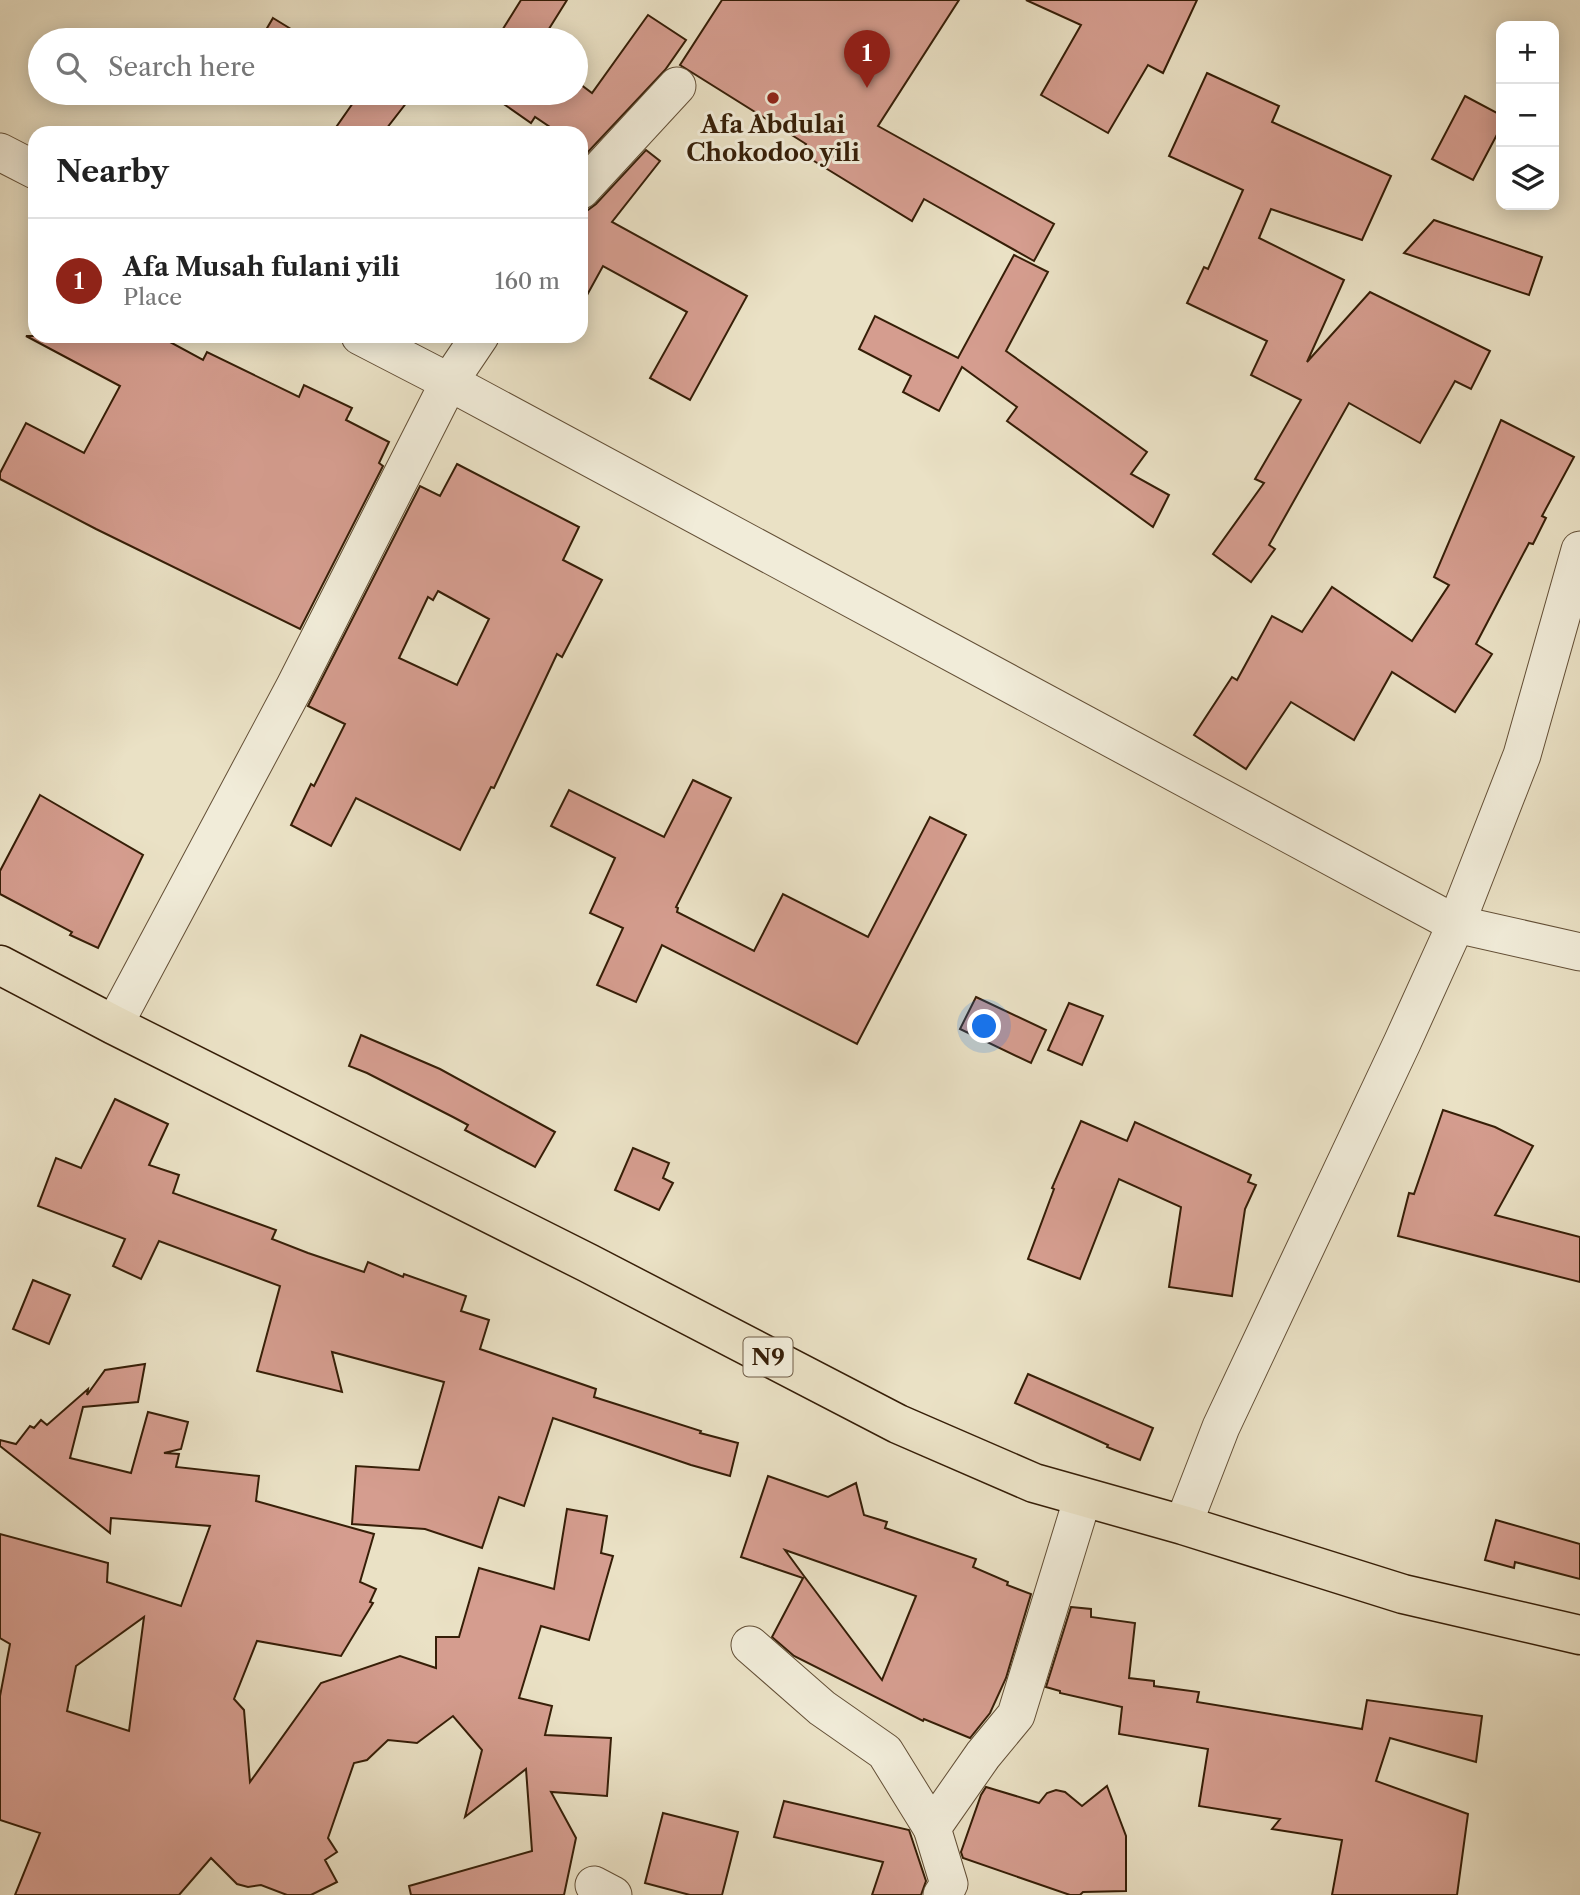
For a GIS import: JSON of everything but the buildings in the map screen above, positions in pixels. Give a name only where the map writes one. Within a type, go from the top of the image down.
[{"type":"highway","name":"N9","points":[[0,965],[588,1263],[898,1424],[1034,1483],[1183,1525],[1404,1594],[1580,1635]]},
{"type":"street","points":[[588,182],[677,86]]},
{"type":"street","points":[[0,152],[28,166]]},
{"type":"street","points":[[374,343],[1456,924],[1580,952]]},
{"type":"street","points":[[114,1025],[295,686],[449,382],[475,343]]},
{"type":"street","points":[[1183,1525],[1221,1427],[1456,924],[1522,755],[1580,550]]},
{"type":"street","points":[[932,1828],[982,1755],[1016,1715],[1083,1497]]},
{"type":"street","points":[[750,1645],[822,1708],[885,1752],[932,1828],[948,1884],[942,1895]]},
{"type":"place","name":"Afa Musah fulani yili","points":[[867,88]]},
{"type":"place","name":"Afa Abdulai Chokodoo yili","points":[[773,98]]}]
